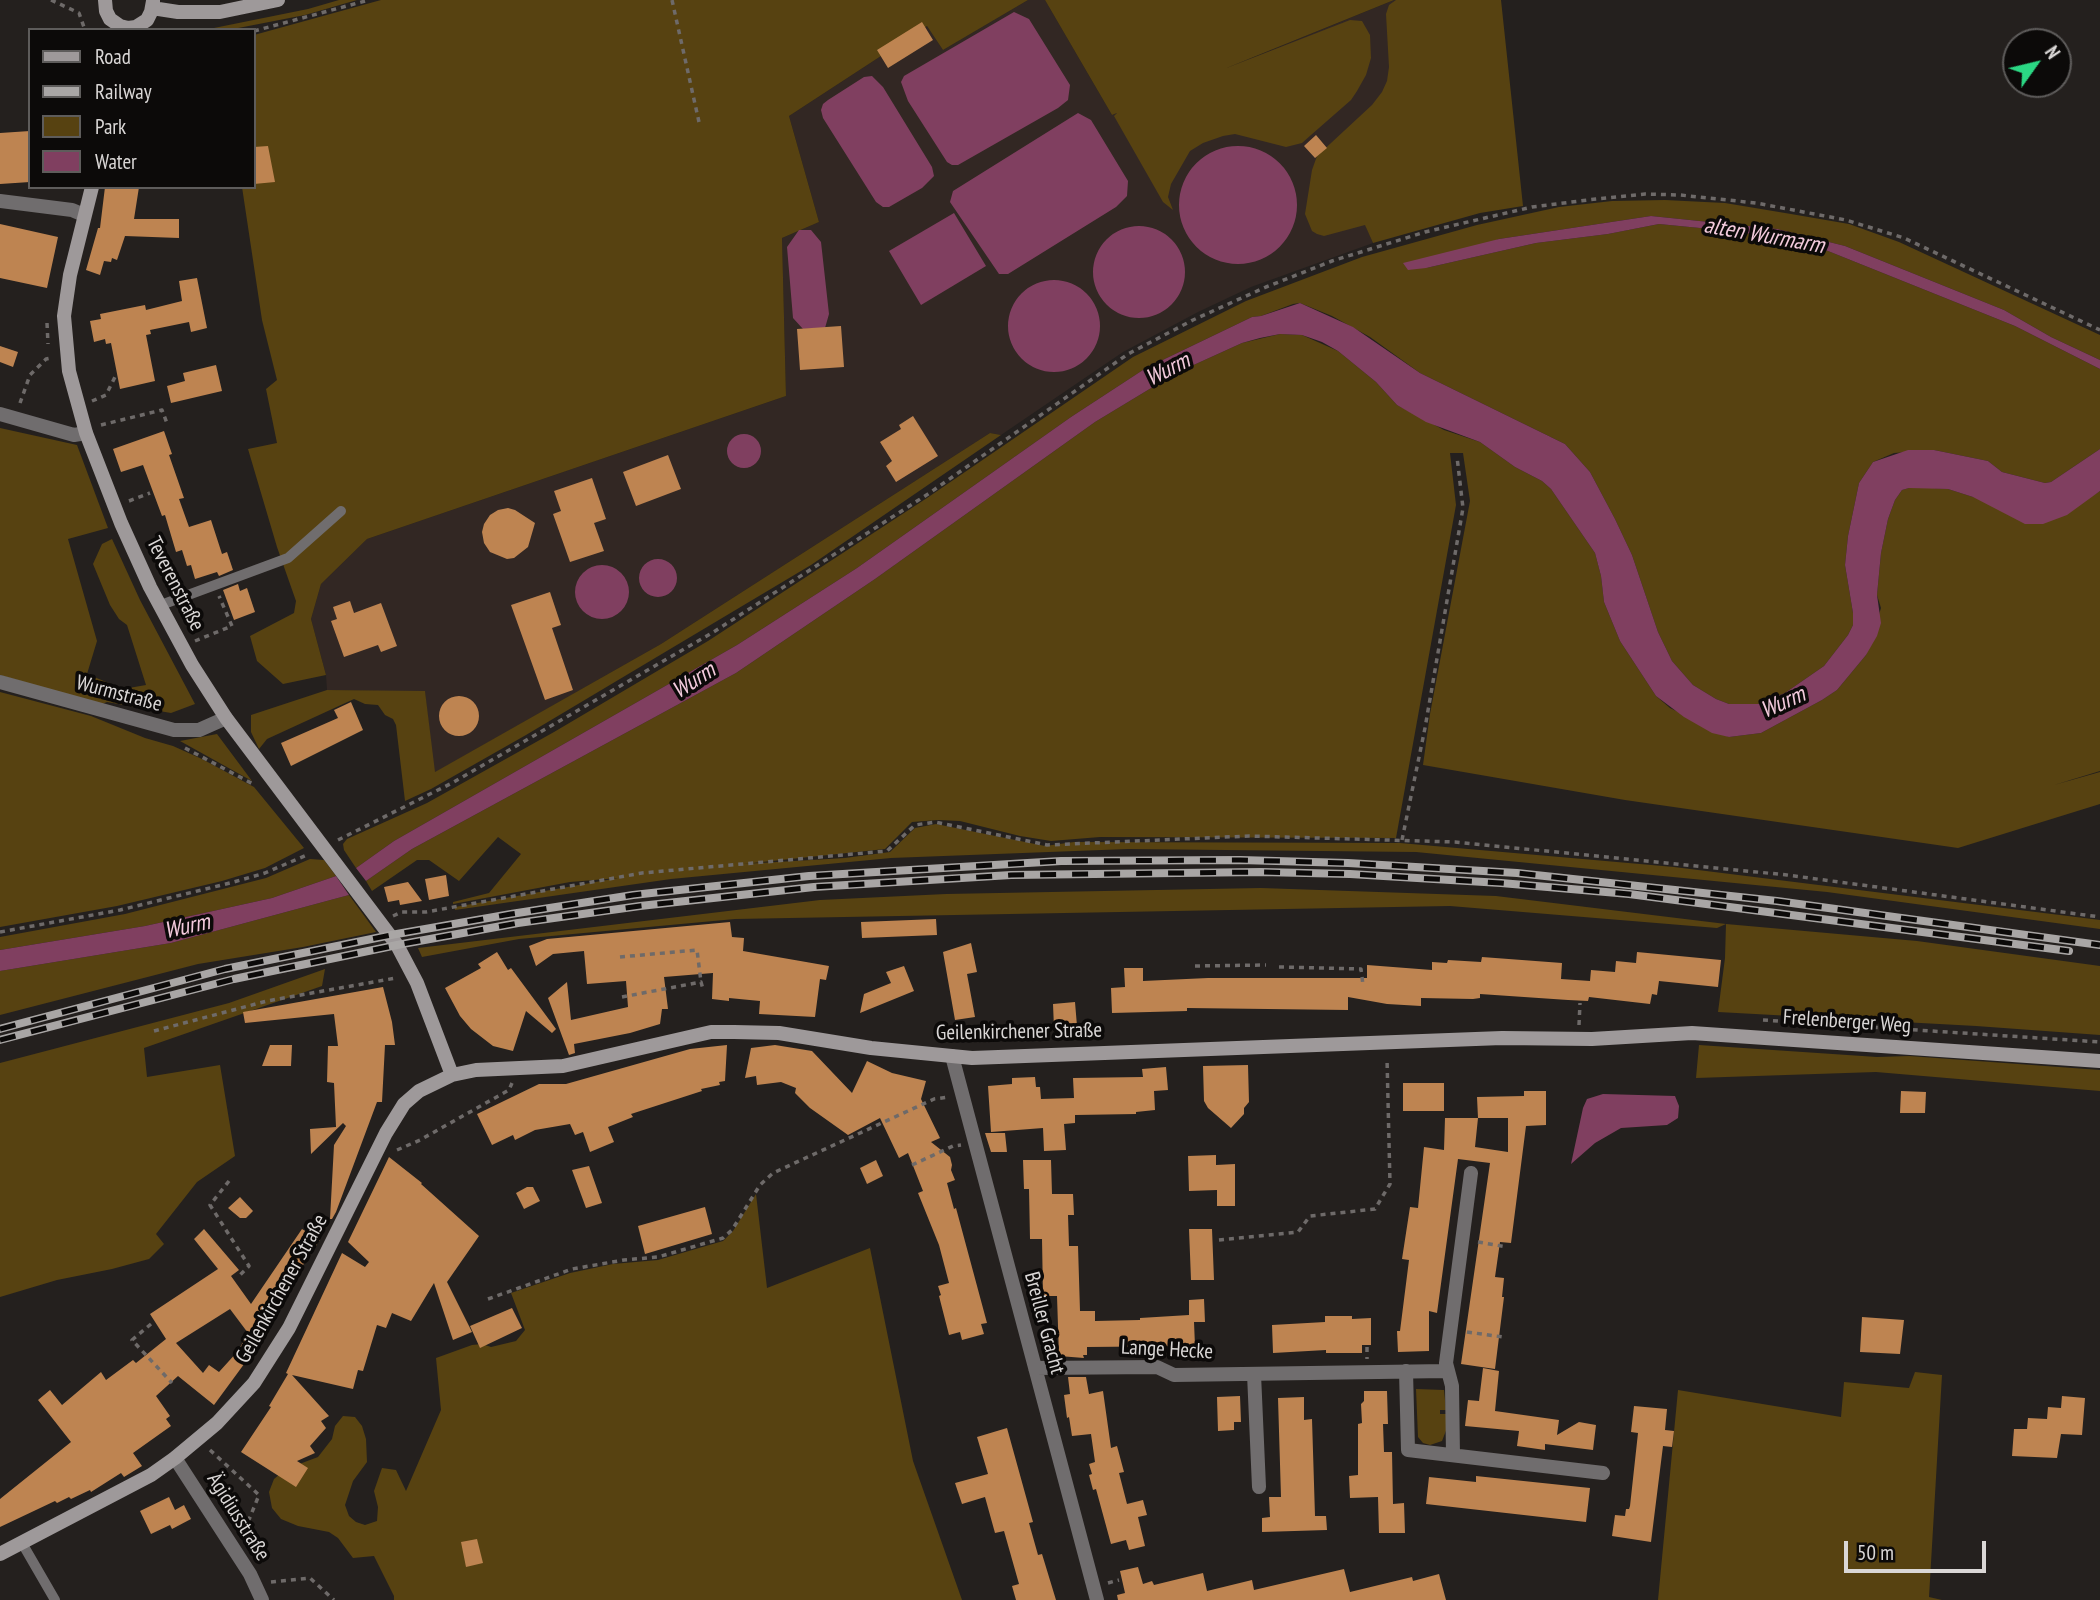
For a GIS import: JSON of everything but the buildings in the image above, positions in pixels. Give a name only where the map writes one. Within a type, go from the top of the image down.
[{"type":"main road","points":[[105,0],[110,19],[126,28]]},
{"type":"main road","points":[[131,28],[144,23],[152,4],[178,12],[220,12],[278,0]]},
{"type":"main road","name":"Teverenstraße","points":[[91,189],[70,275],[64,316],[69,371],[86,431],[115,506],[149,584],[182,646],[226,718],[320,849],[381,922],[397,945],[412,975]]},
{"type":"main road","points":[[412,975],[452,1074]]},
{"type":"main road","name":"Geilenkirchener Straße","points":[[0,1554],[119,1493],[175,1458],[217,1423],[254,1383],[289,1328],[379,1147],[404,1104],[419,1091],[452,1074],[476,1070],[563,1066],[710,1032],[779,1033],[871,1048],[984,1057],[1502,1038],[1592,1039]]},
{"type":"main road","name":"Frelenberger Weg","points":[[1592,1039],[1692,1033],[2100,1062]]},
{"type":"street","points":[[0,201],[72,210],[84,215]]},
{"type":"street","points":[[0,414],[74,435],[86,431]]},
{"type":"street","name":"Wurmstraße","points":[[0,682],[174,730],[199,730],[226,718]]},
{"type":"street","name":"Breiller Gracht","points":[[952,1056],[1097,1600]]},
{"type":"street","points":[[1452,1455],[1451,1386],[1446,1371],[1471,1173]]},
{"type":"street","name":"Lange Hecke","points":[[1035,1368],[1157,1367],[1174,1375],[1446,1371]]},
{"type":"street","points":[[1406,1371],[1408,1450],[1604,1473]]},
{"type":"street","points":[[1254,1374],[1259,1488]]},
{"type":"street","name":"Ägidiusstraße","points":[[175,1458],[250,1574],[261,1600]]},
{"type":"lane","points":[[161,605],[288,558],[341,511]]},
{"type":"lane","points":[[22,1544],[55,1600]]},
{"type":"path","points":[[51,0],[65,3],[79,13],[84,28]]},
{"type":"path","points":[[256,30],[369,0]]},
{"type":"path","points":[[672,0],[699,122]]},
{"type":"path","points":[[0,932],[120,910],[230,883],[265,873],[320,849],[452,783],[712,633],[928,494],[1128,354],[1266,287],[1332,261],[1425,232],[1532,207],[1621,196],[1680,195],[1756,203],[1846,219],[1904,238],[2100,330]]},
{"type":"path","points":[[15,418],[30,374],[46,359],[51,358]]},
{"type":"path","points":[[79,405],[106,395],[115,377]]},
{"type":"path","points":[[86,431],[162,410],[168,426]]},
{"type":"path","points":[[1402,840],[1425,728],[1463,508],[1457,457]]},
{"type":"path","points":[[115,506],[150,493]]},
{"type":"path","points":[[182,646],[232,626],[218,594]]},
{"type":"path","points":[[174,730],[176,743],[253,784],[257,781]]},
{"type":"path","points":[[381,922],[401,912],[426,912],[642,873],[887,851],[915,825],[935,822],[1047,845],[1249,836],[1455,842],[1787,875],[2100,917]]},
{"type":"path","points":[[620,957],[697,950],[703,989]]},
{"type":"path","points":[[1195,966],[1266,965]]},
{"type":"path","points":[[1279,967],[1361,970],[1363,985]]},
{"type":"path","points":[[155,1031],[267,1001],[412,975]]},
{"type":"path","points":[[622,996],[701,982]]},
{"type":"path","points":[[1219,1240],[1298,1232],[1310,1216],[1375,1209],[1390,1184],[1387,1042]]},
{"type":"path","points":[[379,1147],[391,1153],[401,1149],[509,1090],[517,1069]]},
{"type":"path","points":[[488,1299],[572,1269],[658,1257],[723,1238],[732,1230],[760,1185],[773,1173],[934,1099],[961,1095]]},
{"type":"path","points":[[912,1165],[953,1146],[974,1143]]},
{"type":"path","points":[[229,1181],[210,1205],[250,1266],[239,1276]]},
{"type":"path","points":[[1462,1239],[1507,1247]]},
{"type":"path","points":[[151,1324],[132,1340],[172,1383]]},
{"type":"path","points":[[1450,1329],[1503,1337]]},
{"type":"path","points":[[198,1439],[259,1494],[246,1527],[228,1539]]},
{"type":"path","points":[[269,1582],[310,1578],[334,1600]]},
{"type":"shaded area","points":[[1028,0],[1045,0],[1112,115],[1394,0],[1475,0],[1495,189],[1451,204],[1366,226],[1373,243],[1251,287],[1123,352],[1001,435],[990,433],[661,644],[434,773],[425,692],[327,690],[326,675],[311,619],[321,584],[367,539],[786,396],[782,238],[819,222],[789,116],[927,26],[943,50]]},
{"type":"green space","points":[[339,0],[357,0],[305,15],[238,28],[214,28]]},
{"type":"green space","points":[[381,0],[1028,0],[943,50],[927,26],[789,116],[819,222],[782,238],[786,396],[367,539],[321,584],[311,619],[326,675],[283,684],[257,661],[250,636],[294,613],[296,601],[248,449],[277,443],[266,389],[277,380],[262,320],[242,189],[256,189],[256,34]]},
{"type":"green space","points":[[1045,0],[1394,0],[1224,69],[1350,20],[1362,21],[1370,35],[1371,58],[1366,75],[1351,100],[1302,143],[1286,147],[1235,134],[1203,143],[1190,151],[1171,184],[1168,197],[1173,210],[1163,202],[1114,116],[1117,113],[1112,115]]},
{"type":"green space","points":[[1396,0],[1501,0],[1523,206],[1480,213],[1373,243],[1365,225],[1324,236],[1317,234],[1312,231],[1305,214],[1312,170],[1317,156],[1372,105],[1382,92],[1389,67],[1386,14],[1389,5]]},
{"type":"green space","points":[[1612,201],[1725,203],[1849,224],[1899,242],[2100,335],[2100,360],[2051,337],[2004,310],[1845,246],[1777,229],[1651,216],[1499,239],[1426,268],[1536,243],[1659,224],[1741,232],[1828,251],[2015,326],[2100,369],[2100,449],[2051,482],[2045,483],[2002,472],[1988,461],[1934,450],[1894,453],[1873,462],[1859,483],[1848,536],[1845,565],[1853,625],[1848,635],[1824,666],[1785,693],[1758,704],[1729,704],[1693,685],[1672,661],[1658,632],[1632,555],[1615,519],[1590,472],[1565,444],[1420,373],[1370,337],[1332,316],[1300,303],[1293,304],[1252,317],[1146,368],[1071,417],[857,568],[737,645],[394,841],[356,868],[344,850],[343,844],[347,839],[427,803],[708,641],[927,498],[1133,357],[1246,301],[1362,257],[1477,225],[1559,207]]},
{"type":"green space","points":[[1280,334],[1302,335],[1338,351],[1376,382],[1397,405],[1444,430],[1480,442],[1551,489],[1595,553],[1604,602],[1620,641],[1656,696],[1670,708],[1729,737],[1761,733],[1822,700],[1837,690],[1866,655],[1881,608],[1877,595],[1888,519],[1902,490],[1933,488],[1948,489],[1973,497],[2084,501],[2100,491],[2100,771],[2054,785],[2100,772],[2100,804],[1958,848],[1625,800],[1423,765],[1470,501],[1463,453],[1450,453],[1456,505],[1396,838],[1100,837],[1051,841],[960,821],[938,820],[912,822],[885,849],[743,864],[845,858],[890,852],[915,828],[936,824],[1045,846],[1074,842],[1400,843],[1674,867],[2100,920],[2100,929],[1827,892],[1416,852],[1128,849],[891,858],[671,879],[455,910],[455,907],[618,878],[570,882],[453,904],[489,893],[521,854],[498,837],[459,881],[429,860],[417,860],[372,891],[366,881],[412,849],[736,673],[875,579],[1095,422],[1176,373],[1242,343]]},
{"type":"green space","points":[[0,428],[77,445],[108,528],[68,539],[97,641],[87,674],[123,689],[146,685],[127,625],[119,619],[110,605],[93,564],[102,544],[112,539],[140,600],[195,704],[171,713],[107,702],[100,705],[0,675]]},
{"type":"green space","points":[[990,433],[1001,435],[811,565],[526,735],[405,801],[396,725],[378,705],[365,704],[354,699],[267,739],[259,749],[251,732],[251,715],[327,690],[425,691],[435,772],[661,644]]},
{"type":"green space","points":[[0,692],[91,716],[202,759],[254,787],[304,848],[265,868],[222,881],[117,906],[0,927]]},
{"type":"green space","points":[[217,734],[252,781],[180,741]]},
{"type":"green space","points":[[310,859],[324,860],[336,876],[272,898],[145,926],[0,950],[0,937],[125,914],[266,878]]},
{"type":"green space","points":[[1261,888],[1496,896],[1726,924],[1717,928],[1450,906],[735,919],[519,939],[422,957],[418,948],[820,900],[946,894]]},
{"type":"green space","points":[[349,895],[376,932],[198,964],[0,1015],[0,971],[171,943]]},
{"type":"green space","points":[[1726,924],[1917,941],[2100,966],[2100,1035],[1718,1012]]},
{"type":"green space","points":[[325,969],[322,986],[144,1048],[147,1077],[220,1065],[235,1156],[197,1182],[156,1234],[164,1244],[149,1259],[57,1280],[0,1297],[0,1063],[229,1003]]},
{"type":"green space","points":[[1699,1045],[2100,1070],[2100,1091],[1876,1072],[1696,1078]]},
{"type":"green space","points":[[756,1194],[767,1288],[870,1248],[913,1461],[962,1600],[394,1600],[374,1556],[353,1558],[338,1538],[329,1532],[298,1526],[281,1519],[272,1508],[269,1492],[274,1479],[286,1469],[318,1457],[332,1439],[335,1426],[343,1416],[355,1417],[362,1426],[366,1439],[367,1462],[353,1481],[345,1505],[349,1516],[356,1522],[365,1525],[377,1521],[378,1507],[374,1491],[382,1468],[396,1470],[406,1491],[441,1410],[436,1358],[472,1345],[491,1347],[516,1341],[525,1330],[511,1293],[570,1273],[613,1264],[658,1260],[723,1241],[733,1231]]},
{"type":"green space","points":[[1915,1372],[1942,1375],[1929,1597],[1942,1600],[1658,1600],[1678,1390],[1841,1417],[1844,1382],[1909,1388]]},
{"type":"green space","points":[[1416,1389],[1444,1390],[1446,1410],[1440,1410],[1440,1414],[1446,1414],[1447,1428],[1442,1441],[1430,1445],[1423,1443],[1418,1437]]},
{"type":"water","points":[[1014,12],[1029,19],[1070,85],[1068,100],[958,165],[952,165],[947,162],[908,101],[901,82],[904,76]]},
{"type":"water","points":[[872,76],[883,87],[932,167],[934,176],[922,188],[889,207],[883,207],[876,202],[823,118],[821,110],[828,100],[864,77]]},
{"type":"water","points":[[1078,113],[1091,120],[1128,181],[1127,196],[1116,207],[1008,274],[999,274],[950,202],[953,191]]},
{"type":"water","points":[[1238,146],[1271,156],[1287,172],[1297,205],[1287,238],[1271,254],[1238,264],[1205,254],[1189,238],[1179,205],[1189,172],[1205,156]]},
{"type":"water","points":[[954,213],[986,266],[921,305],[889,251]]},
{"type":"water","name":"alten Wurmarm","points":[[1651,216],[1777,229],[1845,246],[2004,310],[2051,337],[2100,360],[2100,369],[2015,326],[1828,251],[1741,232],[1659,224],[1536,243],[1426,268],[1408,270],[1403,263],[1499,239]]},
{"type":"water","points":[[1139,226],[1157,229],[1172,239],[1182,254],[1185,272],[1182,290],[1172,305],[1157,315],[1139,318],[1121,315],[1106,305],[1096,290],[1093,272],[1096,254],[1106,239],[1121,229]]},
{"type":"water","points":[[799,230],[811,230],[821,242],[829,314],[825,328],[803,329],[793,318],[787,247]]},
{"type":"water","points":[[1054,280],[1072,283],[1087,293],[1097,308],[1100,326],[1097,344],[1087,359],[1072,369],[1054,372],[1036,369],[1021,359],[1011,344],[1008,326],[1011,308],[1021,293],[1036,283]]},
{"type":"water","name":"Wurm","points":[[1300,303],[1353,327],[1420,373],[1565,444],[1590,472],[1615,519],[1632,555],[1658,632],[1672,661],[1693,685],[1729,704],[1758,704],[1785,693],[1824,666],[1848,635],[1853,625],[1853,613],[1845,565],[1848,536],[1859,483],[1873,462],[1908,450],[1934,450],[1988,461],[2002,472],[2045,483],[2051,482],[2100,449],[2100,491],[2067,515],[2043,524],[2025,524],[1973,497],[1948,489],[1902,490],[1888,519],[1881,553],[1877,595],[1881,623],[1866,655],[1837,690],[1822,700],[1761,733],[1729,737],[1712,733],[1656,696],[1620,641],[1604,602],[1595,553],[1551,489],[1542,481],[1515,467],[1480,442],[1426,422],[1397,405],[1376,382],[1338,351],[1322,342],[1302,335],[1280,334],[1260,338],[1242,343],[1176,373],[1095,422],[875,579],[736,673],[412,849],[366,881],[356,868],[394,841],[737,645],[857,568],[1071,417],[1146,368],[1252,317]]},
{"type":"water","points":[[744,434],[756,439],[761,451],[756,463],[744,468],[732,463],[727,451],[732,439]]},
{"type":"water","points":[[658,559],[671,565],[677,578],[671,591],[658,597],[645,591],[639,578],[645,565]]},
{"type":"water","points":[[602,565],[621,573],[629,592],[621,611],[602,619],[583,611],[575,592],[583,573]]},
{"type":"water","name":"Wurm","points":[[336,876],[349,895],[171,943],[0,971],[0,950],[145,926],[272,898]]},
{"type":"water","points":[[1603,1094],[1675,1096],[1679,1106],[1678,1118],[1667,1125],[1621,1128],[1595,1143],[1571,1164],[1587,1099]]},
{"type":"railway","points":[[0,1029],[225,969],[511,914],[633,895],[809,876],[1061,861],[1240,860],[1517,873],[1777,901],[2100,945]]},
{"type":"railway","points":[[0,1040],[234,979],[518,923],[640,906],[814,887],[1011,875],[1261,872],[1501,883],[1629,894],[2069,951]]}]
